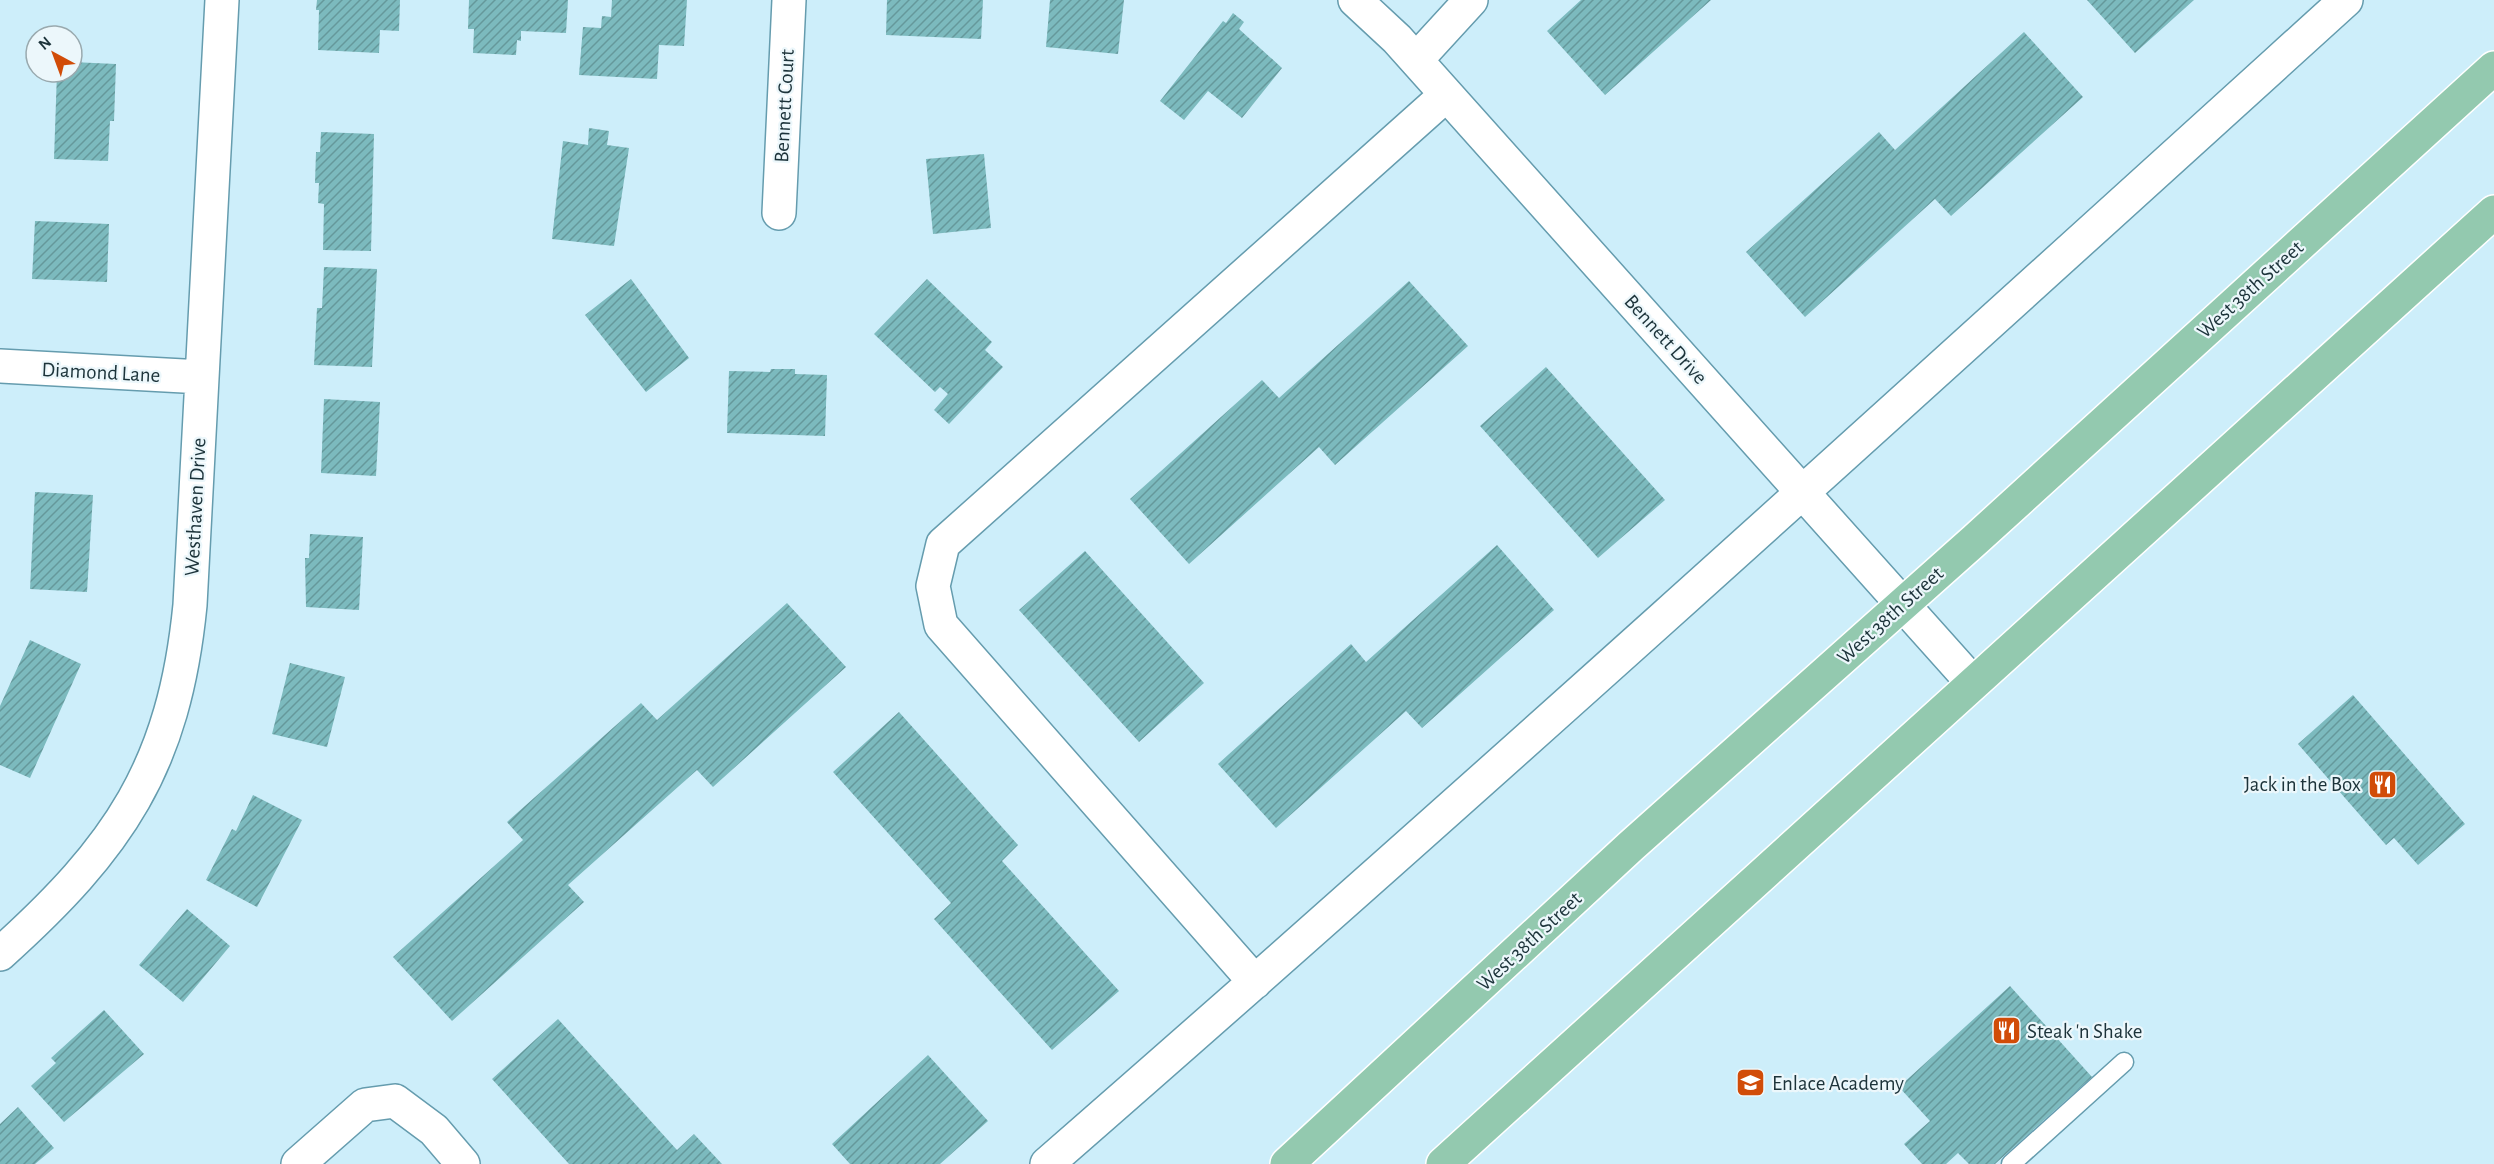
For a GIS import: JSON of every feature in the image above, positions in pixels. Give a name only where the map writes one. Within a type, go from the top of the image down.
[{"type":"main road","name":"West 38th Street","points":[[1287,1164],[1631,846],[2494,68]]},
{"type":"main road","points":[[1443,1164],[2494,212]]},
{"type":"street","name":"Westhaven Drive","points":[[0,954],[59,900],[113,836],[135,802],[168,727],[179,687],[186,646],[222,0]]},
{"type":"street","name":"Bennett Court","points":[[779,213],[789,0]]},
{"type":"street","name":"Bennett Drive","points":[[1355,0],[1376,18],[1416,60],[1973,683]]},
{"type":"street","points":[[1416,60],[1471,0]]},
{"type":"street","points":[[1047,1164],[1255,982],[1803,492],[2346,0]]},
{"type":"street","points":[[1255,982],[941,625],[933,586],[943,544],[1446,95]]},
{"type":"street","name":"Diamond Lane","points":[[0,366],[202,377]]},
{"type":"street","points":[[298,1164],[365,1105],[395,1101],[434,1130],[463,1164]]},
{"type":"lane","points":[[2011,1164],[2124,1062]]},
{"type":"building","points":[[317,0],[400,0],[399,31],[380,30],[379,53],[318,50]]},
{"type":"building","points":[[469,0],[568,0],[566,33],[521,31],[521,41],[517,40],[516,55],[473,53],[474,29],[468,29]]},
{"type":"building","points":[[612,0],[687,0],[684,46],[659,45],[657,79],[579,75],[583,27],[601,28],[602,16],[611,17]]},
{"type":"building","points":[[887,0],[983,0],[981,39],[886,35]]},
{"type":"building","points":[[1050,0],[1124,0],[1118,54],[1046,47]]},
{"type":"building","points":[[1581,0],[1711,0],[1605,95],[1547,31]]},
{"type":"building","points":[[2087,0],[2194,0],[2135,53]]},
{"type":"building","points":[[1233,13],[1244,22],[1239,29],[1282,68],[1242,118],[1208,91],[1184,120],[1160,101],[1223,21],[1226,23]]},
{"type":"building","points":[[2024,32],[2083,97],[1951,216],[1935,199],[1805,317],[1746,252],[1879,132],[1895,150]]},
{"type":"building","points":[[84,63],[116,64],[114,121],[110,121],[108,161],[54,159],[57,84],[84,84]]},
{"type":"building","points":[[589,128],[609,131],[607,145],[629,148],[614,246],[552,239],[563,141],[588,145]]},
{"type":"building","points":[[321,132],[374,134],[371,251],[323,250],[324,204],[318,203],[319,183],[315,183],[316,152],[320,152]]},
{"type":"building","points":[[984,154],[991,228],[933,234],[926,159]]},
{"type":"building","points":[[35,221],[109,224],[107,282],[32,279]]},
{"type":"building","points":[[324,267],[377,269],[372,367],[314,365],[317,308],[322,308]]},
{"type":"building","points":[[631,279],[689,358],[646,392],[585,315]]},
{"type":"building","points":[[927,279],[992,342],[985,350],[1003,367],[949,424],[934,410],[948,394],[940,387],[935,392],[874,334]]},
{"type":"building","points":[[1409,281],[1468,346],[1335,465],[1319,447],[1189,564],[1130,499],[1262,380],[1279,398]]},
{"type":"building","points":[[1546,367],[1665,500],[1598,558],[1480,426]]},
{"type":"building","points":[[771,369],[795,369],[795,374],[827,375],[825,436],[727,433],[729,371],[770,372]]},
{"type":"building","points":[[324,399],[380,402],[376,476],[321,473]]},
{"type":"building","points":[[35,492],[93,495],[87,592],[30,589]]},
{"type":"building","points":[[310,534],[363,537],[359,610],[306,607],[305,558],[309,558]]},
{"type":"building","points":[[1497,545],[1554,610],[1422,728],[1406,711],[1276,828],[1218,764],[1351,644],[1366,662]]},
{"type":"building","points":[[1085,551],[1204,683],[1139,742],[1019,610]]},
{"type":"building","points":[[787,603],[846,667],[713,787],[697,770],[568,885],[584,902],[452,1021],[393,957],[523,840],[507,822],[641,703],[657,720]]},
{"type":"building","points":[[30,640],[81,664],[30,778],[0,765],[0,706]]},
{"type":"building","points":[[290,663],[345,677],[327,747],[272,734]]},
{"type":"building","name":"Jack in the Box","points":[[2353,695],[2465,824],[2418,865],[2394,838],[2386,845],[2298,744]]},
{"type":"building","points":[[899,712],[1018,845],[1002,861],[1119,991],[1052,1050],[934,919],[951,903],[833,772]]},
{"type":"building","points":[[253,795],[302,820],[257,907],[206,880],[232,829],[236,831]]},
{"type":"building","points":[[187,909],[230,946],[183,1002],[139,965]]},
{"type":"building","name":"Steak 'n Shake","points":[[2010,986],[2092,1077],[1995,1164],[1969,1164],[1958,1153],[1946,1164],[1922,1164],[1904,1144],[1930,1121],[1899,1087]]},
{"type":"building","points":[[104,1010],[144,1054],[64,1122],[31,1086],[56,1063],[51,1058]]},
{"type":"building","points":[[558,1019],[677,1150],[694,1134],[722,1164],[569,1164],[492,1079]]},
{"type":"building","points":[[928,1055],[988,1121],[940,1164],[850,1164],[832,1144]]},
{"type":"building","points":[[18,1107],[54,1148],[35,1164],[0,1164],[0,1124]]},
{"type":"place","name":"Jack in the Box","points":[[2382,784]]},
{"type":"place","name":"Steak 'n Shake","points":[[2006,1031]]},
{"type":"place","name":"Enlace Academy","points":[[1751,1083]]}]
